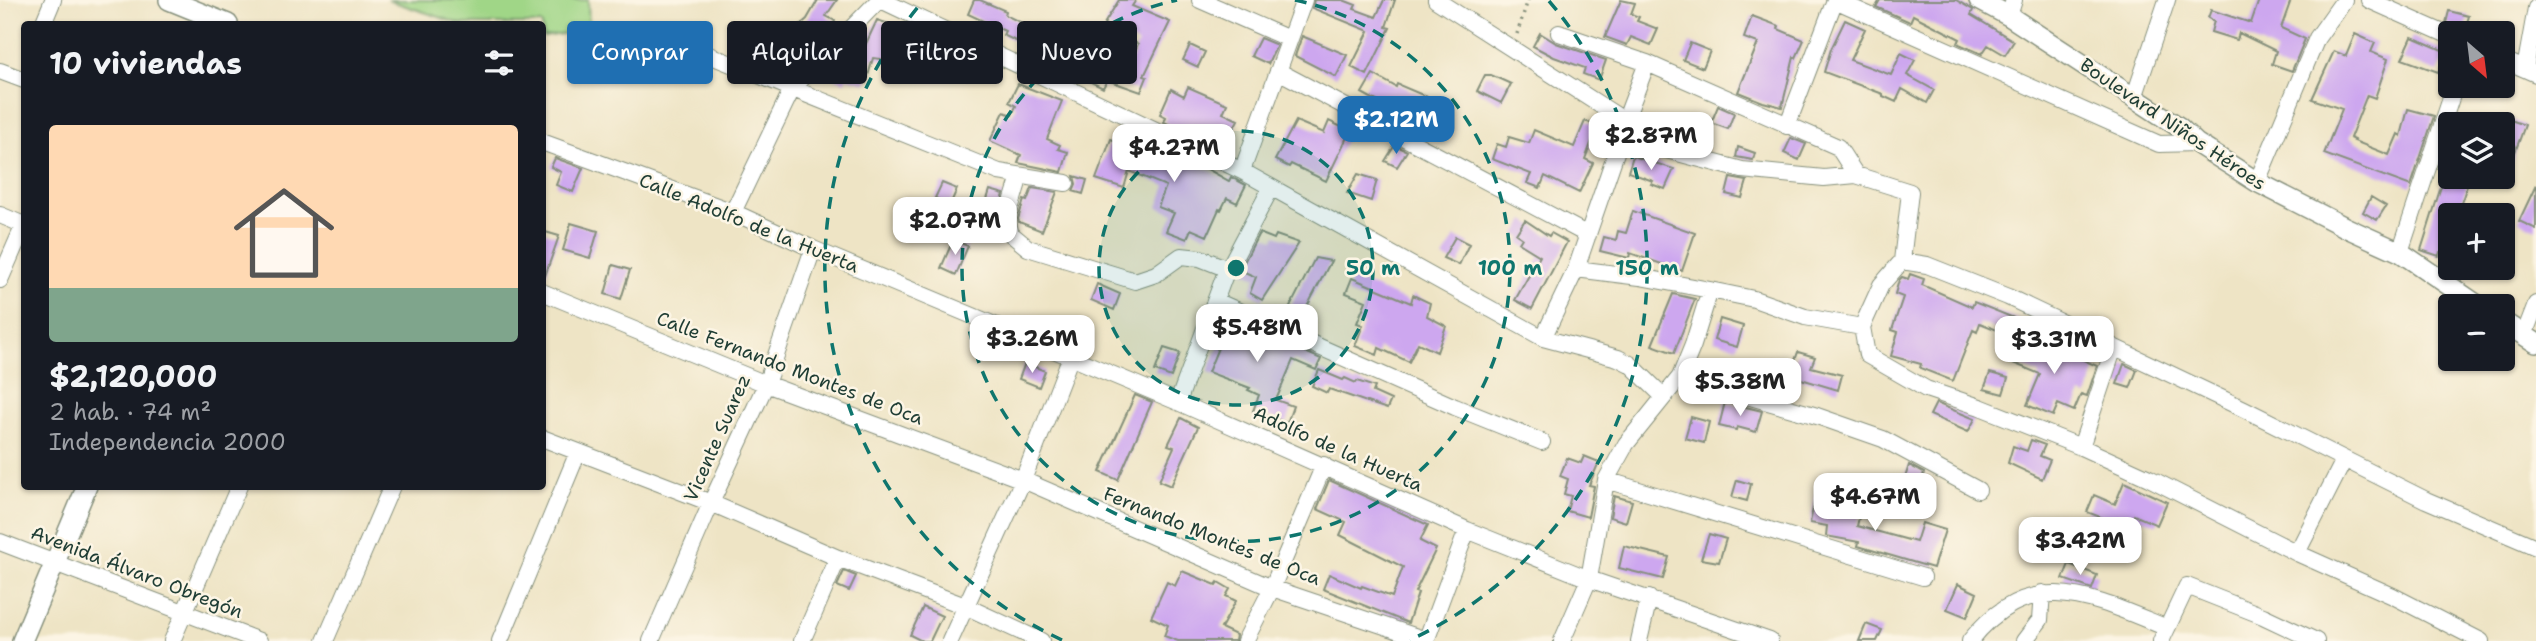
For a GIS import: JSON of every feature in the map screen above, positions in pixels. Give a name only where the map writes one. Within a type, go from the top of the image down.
[{"type":"street","points":[[44,21],[54,0]]},
{"type":"street","points":[[169,0],[221,21]]},
{"type":"street","points":[[733,212],[792,89],[880,0],[1242,171],[1543,338],[1618,358],[1630,364],[1663,396]]},
{"type":"street","points":[[1200,0],[1289,39]]},
{"type":"street","points":[[1242,171],[1304,0]]},
{"type":"street","points":[[1436,0],[1625,121]]},
{"type":"street","points":[[1787,126],[1835,0],[2159,144],[2196,143]]},
{"type":"street","name":"Boulevard Niños Héroes","points":[[1979,0],[2011,8],[2134,98],[2179,127],[2196,143],[2257,182],[2400,252],[2461,294]]},
{"type":"street","points":[[2134,98],[2166,0]]},
{"type":"street","points":[[2257,182],[2317,38],[2344,0]]},
{"type":"street","points":[[2370,0],[2438,31]]},
{"type":"street","points":[[2531,71],[2536,8]]},
{"type":"street","points":[[1559,33],[1647,63],[1838,147],[1856,175]]},
{"type":"street","points":[[713,57],[999,172],[1066,183]]},
{"type":"street","points":[[1543,338],[1576,269],[1647,63]]},
{"type":"street","points":[[0,71],[21,75]]},
{"type":"street","points":[[1278,71],[1588,235]]},
{"type":"street","points":[[2400,252],[2451,98]]},
{"type":"street","points":[[1621,138],[1742,170],[1824,178],[1856,175],[1910,192],[1902,261],[1881,285],[1862,327],[1867,355],[1926,389],[2081,447],[2481,641]]},
{"type":"street","name":"Calle Adolfo de la Huerta","points":[[546,143],[733,212],[813,249],[1071,356]]},
{"type":"street","points":[[1020,176],[1007,219],[1011,234],[1028,248],[1135,281],[1156,274],[1181,256],[1200,258],[1228,270]]},
{"type":"street","points":[[1178,402],[1228,270],[1271,188]]},
{"type":"street","points":[[0,215],[21,224]]},
{"type":"street","points":[[0,279],[21,232]]},
{"type":"street","name":"Vicente Suarez","points":[[651,641],[766,384],[813,249]]},
{"type":"street","points":[[1902,261],[1927,264],[2008,297],[2426,500],[2536,548]]},
{"type":"street","points":[[1576,269],[1640,277],[1755,299],[1805,317],[1862,327]]},
{"type":"street","points":[[1562,641],[1589,579],[1606,480],[1626,444],[1680,377],[1710,290]]},
{"type":"street","name":"Calle Fernando Montes de Oca","points":[[546,294],[766,384],[1023,480]]},
{"type":"street","points":[[1216,301],[1455,407],[1542,442]]},
{"type":"street","points":[[2515,329],[2530,339],[2536,304]]},
{"type":"street","points":[[2081,447],[2115,347]]},
{"type":"street","points":[[950,641],[1023,480],[1071,356]]},
{"type":"street","name":"Adolfo de la Huerta","points":[[1071,356],[1324,465],[1466,530],[1589,579],[1770,641]]},
{"type":"street","points":[[1680,377],[1817,416],[1883,439],[1978,490]]},
{"type":"street","points":[[546,440],[711,503],[838,558],[965,606],[1041,641]]},
{"type":"street","points":[[500,641],[578,452]]},
{"type":"street","points":[[2297,553],[2344,460]]},
{"type":"street","points":[[1245,641],[1272,588],[1324,465]]},
{"type":"street","name":"Fernando Montes de Oca","points":[[1023,480],[1272,588],[1426,640]]},
{"type":"street","points":[[1606,480],[1923,578]]},
{"type":"street","points":[[22,641],[85,490]]},
{"type":"street","points":[[172,641],[237,490]]},
{"type":"street","points":[[325,641],[390,490]]},
{"type":"street","points":[[1426,640],[1466,530]]},
{"type":"street","name":"Avenida Álvaro Obregón","points":[[0,542],[259,641]]},
{"type":"street","points":[[802,641],[838,558]]},
{"type":"street","points":[[1970,641],[1984,623],[2015,600],[2042,593],[2088,598],[2164,635],[2188,586],[2253,611],[2316,641]]},
{"type":"street","points":[[2024,641],[2040,620],[2042,593]]},
{"type":"street","points":[[1639,641],[1649,598]]},
{"type":"path","points":[[1512,49],[1528,0]]},
{"type":"green space","points":[[388,0],[588,0],[589,21],[567,21],[567,33],[546,37],[546,21],[451,21]]},
{"type":"building","points":[[818,0],[837,0],[826,16],[835,21],[805,21]]},
{"type":"building","points":[[974,0],[1006,11],[1005,15],[1018,21],[1017,42],[1003,35],[1003,21],[983,21],[968,14]]},
{"type":"building","points":[[1119,0],[1136,0],[1132,6],[1170,22],[1144,76],[1147,77],[1141,92],[1118,84],[1137,84],[1137,21],[1106,21]]},
{"type":"building","points":[[1314,0],[1343,0],[1356,5],[1354,9],[1376,17],[1384,0],[1395,0],[1386,27],[1390,28],[1367,75],[1351,67],[1369,31],[1312,8]]},
{"type":"building","points":[[1621,0],[1635,3],[1631,14],[1639,17],[1637,21],[1658,29],[1651,45],[1631,37],[1627,45],[1605,37]]},
{"type":"building","points":[[1880,0],[1956,0],[1973,10],[1971,15],[2014,41],[2005,55],[1988,45],[1982,54],[1959,44],[1960,39],[1913,15],[1910,22],[1876,7]]},
{"type":"building","points":[[2259,0],[2291,0],[2281,28],[2305,39],[2292,71],[2272,64],[2276,51],[2239,33],[2237,40],[2211,32],[2214,21],[2208,18],[2211,10],[2251,23]]},
{"type":"building","points":[[2449,11],[2469,16],[2468,21],[2446,21]]},
{"type":"building","points":[[1752,16],[1779,26],[1778,29],[1804,40],[1796,58],[1794,57],[1782,107],[1738,92],[1758,43],[1744,38]]},
{"type":"building","points":[[877,20],[881,21],[881,59],[873,58],[867,79],[867,41]]},
{"type":"building","points":[[1845,20],[1865,29],[1850,60],[1891,75],[1901,53],[1915,60],[1907,75],[1934,90],[1927,103],[1902,89],[1896,102],[1883,94],[1824,72],[1831,49]]},
{"type":"building","points":[[1540,33],[1556,43],[1606,60],[1599,80],[1583,74],[1585,68],[1533,46]]},
{"type":"building","points":[[2355,34],[2375,43],[2371,52],[2388,59],[2375,98],[2367,95],[2350,138],[2389,155],[2398,134],[2401,136],[2408,109],[2434,116],[2411,186],[2324,154],[2342,109],[2312,99],[2334,51],[2346,56]]},
{"type":"building","points":[[1302,36],[1347,55],[1336,77],[1295,56]]},
{"type":"building","points":[[2412,37],[2438,48],[2438,72],[2402,59]]},
{"type":"building","points":[[1260,38],[1277,45],[1268,64],[1251,56]]},
{"type":"building","points":[[1690,43],[1710,51],[1703,68],[1683,60]]},
{"type":"building","points":[[1190,45],[1205,52],[1198,67],[1183,60]]},
{"type":"building","points":[[1373,74],[1396,87],[1397,84],[1444,104],[1438,117],[1416,107],[1411,120],[1362,93]]},
{"type":"building","points":[[1485,75],[1511,84],[1501,103],[1477,91]]},
{"type":"building","points":[[1018,84],[1062,101],[1047,139],[1060,145],[1058,149],[1068,152],[1062,172],[1018,163],[1021,155],[990,141],[1004,112],[1012,115],[1016,106],[1009,102]]},
{"type":"building","points":[[1188,87],[1227,104],[1223,113],[1238,120],[1230,135],[1217,128],[1212,139],[1206,137],[1203,141],[1164,122],[1166,117],[1160,114],[1171,89],[1184,96]]},
{"type":"building","points":[[1718,106],[1734,113],[1728,129],[1711,123]]},
{"type":"building","points":[[1296,121],[1324,133],[1329,121],[1350,131],[1326,181],[1291,164],[1289,167],[1275,160]]},
{"type":"building","points":[[1585,121],[1598,126],[1585,159],[1593,163],[1579,193],[1545,176],[1540,188],[1527,183],[1531,174],[1492,159],[1497,144],[1506,147],[1509,137],[1529,143],[1534,130],[1574,147]]},
{"type":"building","points":[[2515,122],[2525,125],[2515,152]]},
{"type":"building","points":[[1791,138],[1806,144],[1799,160],[1784,153]]},
{"type":"building","points":[[1111,139],[1150,154],[1155,142],[1194,160],[1229,181],[1231,177],[1246,185],[1237,203],[1227,198],[1207,236],[1191,229],[1187,239],[1166,231],[1174,213],[1158,207],[1166,186],[1129,171],[1124,188],[1096,179]]},
{"type":"building","points":[[1395,145],[1407,151],[1397,167],[1385,161]]},
{"type":"building","points":[[1738,147],[1755,153],[1753,160],[1736,157]]},
{"type":"building","points":[[1633,156],[1674,169],[1665,189],[1651,184],[1653,181],[1628,172]]},
{"type":"building","points":[[555,158],[583,168],[573,192],[556,185],[561,172],[551,167]]},
{"type":"building","points":[[1358,174],[1377,180],[1371,201],[1347,193]]},
{"type":"building","points":[[1074,176],[1087,180],[1083,194],[1073,191],[1076,184]]},
{"type":"building","points":[[1730,178],[1747,181],[1742,198],[1726,194]]},
{"type":"building","points":[[942,183],[957,189],[950,205],[935,198]]},
{"type":"building","points":[[2536,185],[2536,229],[2519,221]]},
{"type":"building","points":[[1032,188],[1057,192],[1042,231],[1019,222],[1018,219],[1024,200],[1027,201]]},
{"type":"building","points":[[2440,189],[2466,189],[2461,203],[2438,203],[2438,256],[2421,250]]},
{"type":"building","points":[[990,190],[1004,194],[997,220],[983,212]]},
{"type":"building","points":[[2371,197],[2386,206],[2377,220],[2363,212]]},
{"type":"building","points":[[1633,211],[1695,233],[1682,271],[1630,253],[1629,258],[1600,251],[1604,237],[1616,240],[1618,231],[1626,233]]},
{"type":"building","points":[[1525,220],[1549,236],[1551,233],[1567,242],[1532,309],[1515,300],[1540,256],[1519,243],[1522,238],[1516,234]]},
{"type":"building","points":[[571,223],[598,231],[590,258],[563,250]]},
{"type":"building","points":[[546,232],[559,236],[546,273]]},
{"type":"building","points":[[1259,233],[1274,239],[1276,235],[1299,243],[1262,300],[1250,293],[1256,277],[1240,270]]},
{"type":"building","points":[[1455,237],[1469,244],[1459,265],[1443,258]]},
{"type":"building","points":[[953,240],[968,246],[956,275],[941,268]]},
{"type":"building","points":[[1315,258],[1331,261],[1299,322],[1286,315]]},
{"type":"building","points":[[613,265],[630,270],[621,299],[605,294]]},
{"type":"building","points":[[1910,274],[1924,279],[1922,285],[1972,307],[1974,302],[2019,320],[2012,336],[1980,323],[1977,332],[1973,330],[1953,381],[1920,368],[1921,364],[1891,356],[1898,332],[1892,330],[1903,297],[1895,294],[1899,280],[1902,277],[1908,279]]},
{"type":"building","points":[[1352,278],[1411,303],[1413,295],[1430,303],[1427,316],[1446,326],[1437,352],[1418,343],[1409,362],[1379,348],[1377,355],[1355,346],[1363,325],[1357,323],[1366,301],[1346,293]]},
{"type":"building","points":[[1097,284],[1120,294],[1114,310],[1091,300]]},
{"type":"building","points":[[1673,294],[1695,299],[1674,353],[1652,345]]},
{"type":"building","points":[[1222,315],[1321,359],[1316,370],[1293,360],[1276,400],[1293,406],[1287,423],[1253,411],[1259,395],[1248,390],[1250,388],[1208,372],[1220,343],[1212,340]]},
{"type":"building","points":[[1720,319],[1743,326],[1737,347],[1714,340]]},
{"type":"building","points":[[2009,341],[2044,355],[2046,348],[2068,354],[2070,347],[2083,352],[2081,359],[2097,366],[2087,396],[2081,394],[2074,411],[2058,404],[2053,416],[2027,405],[2040,374],[2003,359]]},
{"type":"building","points":[[1164,348],[1180,353],[1171,377],[1155,371]]},
{"type":"building","points":[[1798,352],[1815,357],[1811,367],[1842,375],[1838,390],[1771,370],[1774,359],[1794,363]]},
{"type":"building","points":[[1025,363],[1045,371],[1039,387],[1019,379]]},
{"type":"building","points":[[2124,364],[2137,370],[2130,388],[2117,384]]},
{"type":"building","points":[[1319,370],[1343,380],[1345,378],[1375,387],[1373,392],[1391,400],[1387,409],[1329,389],[1327,393],[1312,386]]},
{"type":"building","points":[[1990,373],[2008,378],[2003,394],[1984,389]]},
{"type":"building","points":[[1135,395],[1152,402],[1118,480],[1100,472]]},
{"type":"building","points":[[1725,402],[1762,411],[1756,432],[1719,426]]},
{"type":"building","points":[[1936,403],[1975,419],[1968,432],[1930,415]]},
{"type":"building","points":[[1691,417],[1709,422],[1704,443],[1685,438]]},
{"type":"building","points":[[1181,418],[1198,427],[1171,486],[1159,481],[1174,447],[1168,445]]},
{"type":"building","points":[[2031,440],[2045,445],[2040,456],[2050,460],[2042,479],[2008,463],[2013,446],[2027,451]]},
{"type":"building","points":[[1584,456],[1599,462],[1589,485],[1594,486],[1588,517],[1567,511],[1571,496],[1564,494],[1568,479],[1560,476],[1567,458],[1581,463]]},
{"type":"building","points":[[1909,465],[1924,473],[1921,482],[1905,478]]},
{"type":"building","points":[[1329,480],[1428,525],[1420,541],[1436,549],[1415,592],[1418,593],[1408,623],[1323,589],[1329,574],[1361,588],[1362,586],[1392,597],[1403,567],[1340,535],[1346,522],[1317,509]]},
{"type":"building","points":[[1737,480],[1751,484],[1747,501],[1732,497]]},
{"type":"building","points":[[2124,482],[2167,502],[2157,525],[2134,515],[2129,528],[2087,512],[2094,495],[2115,504]]},
{"type":"building","points":[[1816,493],[1833,496],[1832,501],[1861,509],[1857,526],[1916,542],[1922,523],[1945,530],[1933,568],[1858,546],[1859,542],[1826,536],[1827,526],[1810,523]]},
{"type":"building","points":[[1614,496],[1632,501],[1626,522],[1610,517]]},
{"type":"building","points":[[1709,534],[1726,539],[1719,562],[1701,559]]},
{"type":"building","points":[[1624,546],[1669,557],[1663,579],[1619,568]]},
{"type":"building","points":[[2069,564],[2097,575],[2092,589],[2063,579]]},
{"type":"building","points":[[844,571],[856,576],[849,591],[837,586]]},
{"type":"building","points":[[1182,571],[1216,585],[1218,582],[1230,589],[1226,596],[1236,601],[1221,628],[1236,635],[1235,641],[1178,641],[1164,636],[1168,625],[1151,617],[1167,582],[1175,586]]},
{"type":"building","points":[[1958,584],[1977,593],[1967,617],[1947,609]]},
{"type":"building","points":[[923,607],[942,616],[930,641],[922,641],[910,635]]},
{"type":"building","points":[[1866,624],[1882,630],[1877,641],[1859,641]]}]
